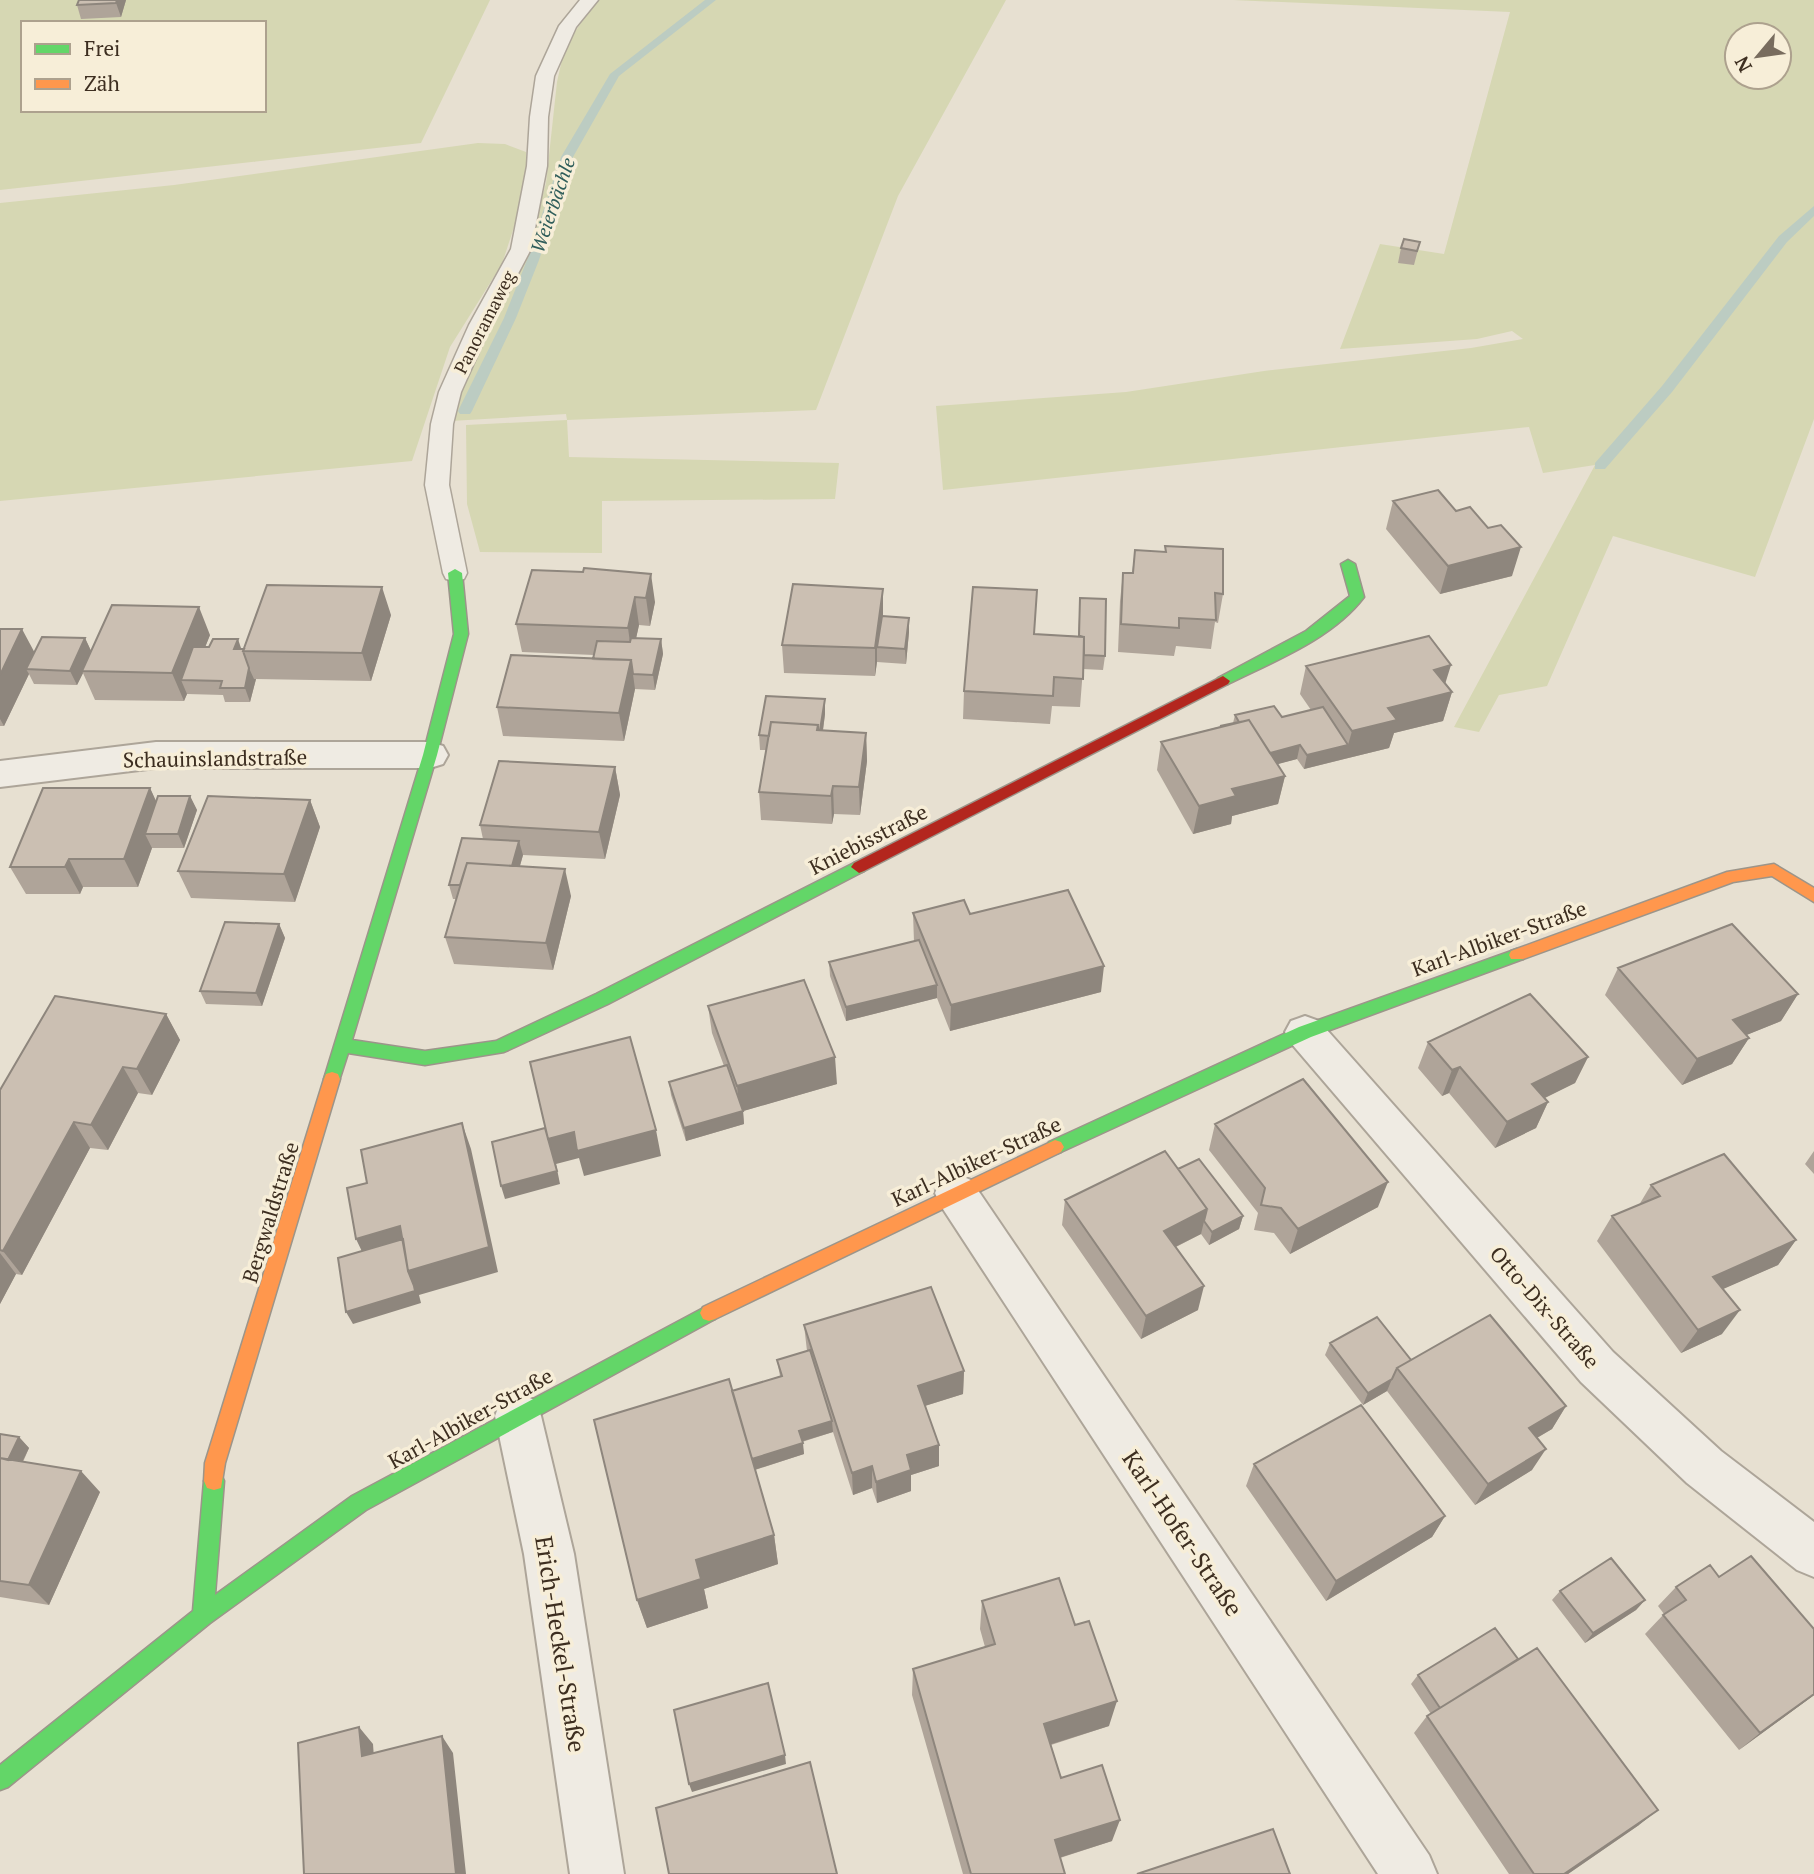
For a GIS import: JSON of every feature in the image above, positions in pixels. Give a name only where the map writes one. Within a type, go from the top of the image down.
[{"type":"street","name":"Kniebisstraße","points":[[342,1045],[425,1058],[498,1047],[602,999],[1311,636],[1341,614],[1357,597],[1348,564]]},
{"type":"street","name":"Bergwaldstraße","points":[[203,1616],[215,1463],[430,755],[461,634],[456,573]]},
{"type":"street","name":"Schauinslandstraße","points":[[0,774],[156,755],[430,755]]},
{"type":"street","name":"Karl-Albiker-Straße","points":[[203,1616],[359,1503],[703,1316],[956,1193],[1305,1032],[1731,876],[1774,870],[1814,896]]},
{"type":"street","name":"Otto-Dix-Straße","points":[[1305,1032],[1597,1367],[1704,1467],[1814,1553]]},
{"type":"street","name":"Karl-Hofer-Straße","points":[[956,1193],[1410,1874]]},
{"type":"street","name":"Erich-Heckel-Straße","points":[[518,1416],[549,1554],[597,1874]]},
{"type":"street","points":[[0,1779],[203,1616]]},
{"type":"lane","name":"Panoramaweg","points":[[456,573],[437,485],[442,424],[450,391],[480,325],[521,249],[537,166],[539,117],[545,76],[568,26],[589,0]]},
{"type":"green space","points":[[0,0],[490,0],[421,143],[0,190]]},
{"type":"green space","points":[[597,0],[1006,0],[898,196],[816,410],[567,420],[566,414],[451,421],[458,395],[511,283],[536,219],[546,183],[557,82],[565,46]]},
{"type":"green space","points":[[1233,0],[1814,0],[1814,419],[1755,577],[1613,536],[1547,686],[1499,695],[1479,732],[1454,727],[1595,465],[1543,473],[1529,427],[943,490],[936,406],[1126,392],[1264,371],[1471,348],[1523,339],[1512,331],[1477,339],[1340,349],[1380,244],[1444,254],[1510,12]]},
{"type":"green space","points":[[478,143],[505,144],[526,152],[527,187],[502,264],[450,347],[412,461],[0,501],[0,203],[174,185]]},
{"type":"green space","points":[[567,420],[569,457],[839,463],[835,499],[602,501],[602,553],[480,552],[467,504],[466,425]]},
{"type":"building","points":[[79,0],[117,0],[116,3],[77,5]]},
{"type":"building","points":[[1404,239],[1420,242],[1417,251],[1401,248]]},
{"type":"building","points":[[1438,490],[1456,511],[1470,507],[1488,528],[1501,525],[1521,547],[1448,566],[1393,501]]},
{"type":"building","points":[[1165,546],[1223,549],[1223,594],[1215,593],[1216,620],[1179,618],[1179,628],[1121,624],[1123,573],[1133,573],[1135,550],[1166,552]]},
{"type":"building","points":[[584,568],[651,574],[646,598],[635,597],[628,628],[516,624],[532,570],[583,572]]},
{"type":"building","points":[[793,584],[883,589],[875,648],[782,645]]},
{"type":"building","points":[[267,585],[382,587],[362,653],[243,651]]},
{"type":"building","points":[[973,587],[1037,590],[1034,634],[1084,637],[1083,679],[1054,677],[1053,696],[964,691]]},
{"type":"building","points":[[1080,598],[1106,599],[1105,656],[1084,655],[1084,637],[1079,636]]},
{"type":"building","points":[[112,605],[199,607],[172,673],[82,671]]},
{"type":"building","points":[[882,616],[909,618],[905,649],[877,647]]},
{"type":"building","points":[[0,629],[22,629],[0,675]]},
{"type":"building","points":[[1429,636],[1451,665],[1434,670],[1452,692],[1388,708],[1397,720],[1352,731],[1306,666]]},
{"type":"building","points":[[42,637],[85,638],[70,671],[26,669]]},
{"type":"building","points":[[631,638],[661,639],[653,675],[633,674],[631,660],[593,659],[597,641],[630,642]]},
{"type":"building","points":[[213,639],[238,639],[234,649],[244,649],[249,668],[245,688],[220,688],[222,681],[181,680],[193,647],[209,647]]},
{"type":"building","points":[[511,655],[631,660],[619,713],[497,707]]},
{"type":"building","points":[[766,696],[825,699],[820,730],[818,725],[771,722],[769,736],[759,735]]},
{"type":"building","points":[[1274,706],[1282,717],[1323,707],[1348,745],[1307,755],[1300,745],[1270,753],[1249,720],[1220,726],[1239,722],[1235,715]]},
{"type":"building","points":[[1249,720],[1285,776],[1232,789],[1236,796],[1199,806],[1161,742]]},
{"type":"building","points":[[771,722],[818,725],[817,730],[866,733],[859,787],[833,786],[831,796],[759,792]]},
{"type":"building","points":[[499,761],[615,767],[599,832],[480,825]]},
{"type":"building","points":[[43,788],[150,788],[124,859],[69,859],[65,867],[10,867]]},
{"type":"building","points":[[158,796],[190,796],[178,834],[145,834]]},
{"type":"building","points":[[208,796],[310,800],[284,874],[178,871]]},
{"type":"building","points":[[462,838],[519,841],[512,866],[467,863],[460,885],[449,885]]},
{"type":"building","points":[[467,863],[565,869],[546,943],[445,937]]},
{"type":"building","points":[[1068,890],[1104,966],[951,1005],[913,913],[964,900],[970,914]]},
{"type":"building","points":[[225,922],[279,924],[256,993],[200,991]]},
{"type":"building","points":[[1732,924],[1798,994],[1733,1020],[1749,1038],[1697,1059],[1618,968]]},
{"type":"building","points":[[919,940],[937,985],[846,1007],[829,962]]},
{"type":"building","points":[[804,980],[835,1057],[737,1086],[708,1006]]},
{"type":"building","points":[[1530,994],[1588,1057],[1532,1084],[1548,1102],[1507,1122],[1460,1067],[1452,1070],[1428,1042]]},
{"type":"building","points":[[55,996],[166,1014],[137,1069],[123,1067],[91,1125],[74,1122],[3,1251],[0,1250],[0,1090]]},
{"type":"building","points":[[630,1037],[656,1130],[577,1151],[574,1132],[548,1139],[530,1062]]},
{"type":"building","points":[[727,1065],[743,1111],[684,1128],[669,1082]]},
{"type":"building","points":[[1303,1079],[1388,1182],[1298,1229],[1281,1208],[1261,1205],[1265,1188],[1215,1124]]},
{"type":"building","points":[[462,1123],[489,1247],[408,1271],[400,1226],[356,1239],[347,1188],[367,1183],[361,1150]]},
{"type":"building","points":[[545,1128],[557,1171],[501,1186],[492,1142]]},
{"type":"building","points":[[1165,1151],[1207,1209],[1164,1231],[1204,1286],[1146,1316],[1065,1200]]},
{"type":"building","points":[[1724,1154],[1796,1240],[1713,1277],[1740,1310],[1698,1330],[1612,1216],[1660,1196],[1651,1185]]},
{"type":"building","points":[[1199,1159],[1243,1216],[1212,1232],[1204,1221],[1207,1209],[1178,1169]]},
{"type":"building","points":[[403,1239],[408,1271],[415,1291],[346,1312],[338,1258]]},
{"type":"building","points":[[931,1287],[964,1371],[918,1386],[939,1445],[907,1455],[911,1470],[876,1482],[872,1466],[852,1473],[804,1325]]},
{"type":"building","points":[[1490,1315],[1566,1406],[1529,1428],[1546,1449],[1488,1484],[1397,1368]]},
{"type":"building","points":[[1377,1317],[1411,1360],[1397,1368],[1392,1379],[1368,1393],[1330,1343]]},
{"type":"building","points":[[810,1350],[832,1421],[799,1431],[803,1443],[752,1459],[732,1391],[782,1376],[777,1360]]},
{"type":"building","points":[[729,1379],[774,1535],[696,1560],[701,1579],[637,1600],[594,1420]]},
{"type":"building","points":[[1361,1405],[1445,1516],[1336,1581],[1254,1464]]},
{"type":"building","points":[[0,1434],[19,1437],[8,1460],[0,1458]]},
{"type":"building","points":[[0,1458],[81,1471],[29,1585],[0,1581]]},
{"type":"building","points":[[1751,1556],[1814,1629],[1814,1694],[1760,1733],[1663,1615],[1686,1600],[1676,1587],[1710,1565],[1719,1577]]},
{"type":"building","points":[[1611,1558],[1645,1600],[1593,1633],[1560,1591]]},
{"type":"building","points":[[1059,1578],[1075,1625],[1089,1621],[1117,1701],[1044,1724],[1061,1778],[1102,1765],[1120,1820],[1055,1840],[1065,1874],[971,1874],[913,1669],[995,1644],[982,1601]]},
{"type":"building","points":[[1495,1628],[1518,1659],[1440,1708],[1418,1675]]},
{"type":"building","points":[[1537,1648],[1658,1810],[1564,1874],[1534,1874],[1427,1716]]},
{"type":"building","points":[[768,1683],[785,1755],[689,1784],[674,1710]]},
{"type":"building","points":[[359,1727],[362,1756],[442,1736],[456,1874],[304,1874],[298,1743]]},
{"type":"building","points":[[810,1762],[837,1874],[669,1874],[656,1808]]},
{"type":"building","points":[[1273,1829],[1290,1874],[1137,1874]]},
{"type":"waterway","name":"Weierbächle","points":[[465,411],[510,318],[533,260],[567,157],[615,74],[711,0]]},
{"type":"waterway","points":[[1600,466],[1667,389],[1783,239],[1814,210]]},
{"type":"traffic: fast","points":[[1223,681],[1294,645],[1343,611],[1357,597],[1348,564]]},
{"type":"traffic: fast","points":[[332,1079],[430,755],[461,634],[455,573]]},
{"type":"traffic: fast","points":[[342,1045],[425,1058],[498,1047],[602,999],[859,867]]},
{"type":"traffic: fast","points":[[1055,1147],[1305,1032],[1517,955]]},
{"type":"traffic: fast","points":[[203,1616],[359,1503],[709,1313]]},
{"type":"traffic: fast","points":[[0,1779],[203,1616],[214,1481]]},
{"type":"traffic: slow","points":[[1517,955],[1732,876],[1774,870],[1814,896]]},
{"type":"traffic: slow","points":[[214,1481],[215,1463],[332,1079]]},
{"type":"traffic: slow","points":[[709,1313],[1055,1147]]},
{"type":"traffic: jam","points":[[859,867],[1223,681]]}]
